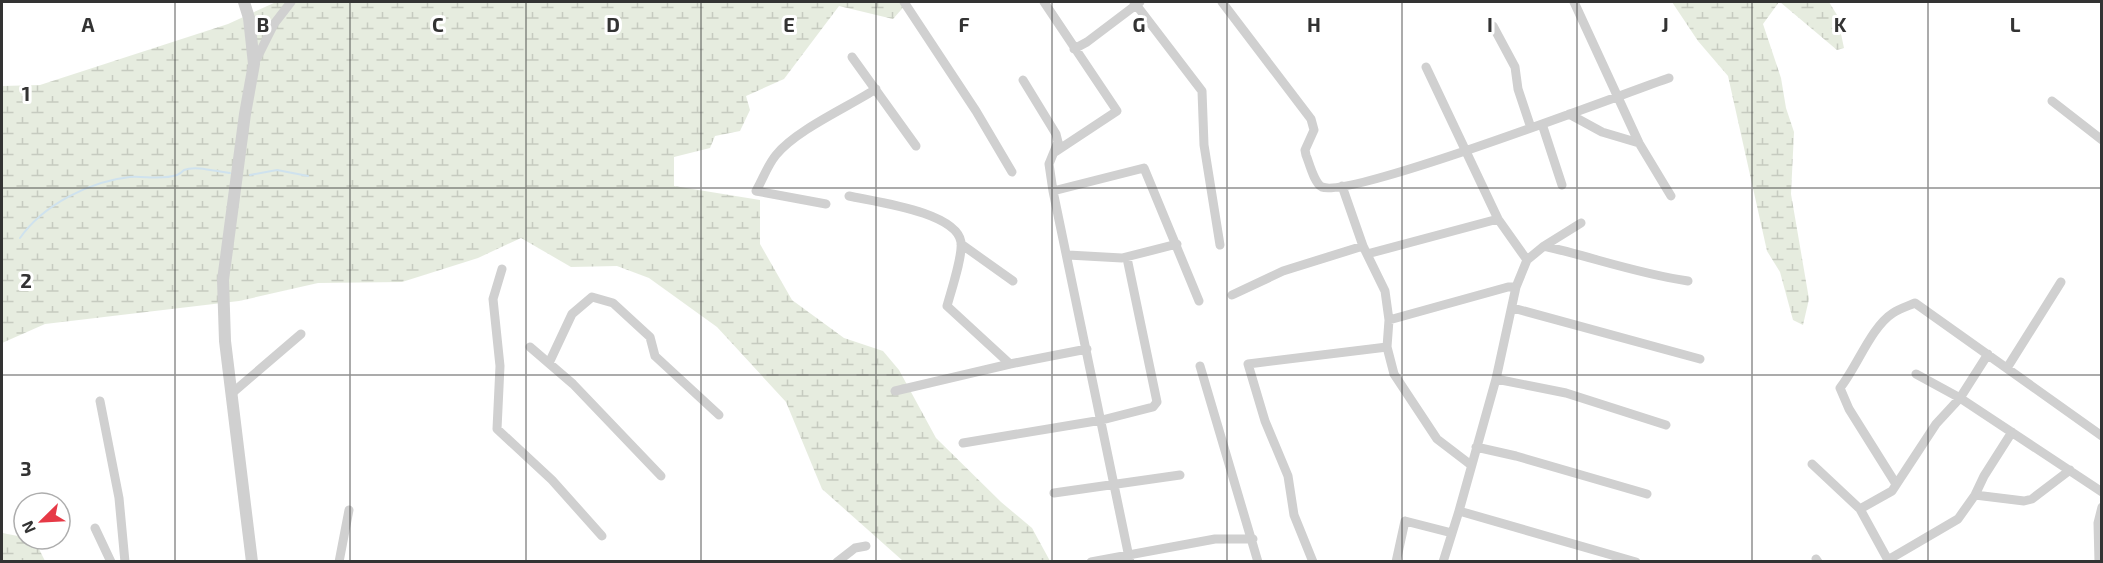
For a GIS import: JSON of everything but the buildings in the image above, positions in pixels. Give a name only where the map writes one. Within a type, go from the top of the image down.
[{"type":"street","points":[[244,2],[249,18],[254,64]]},
{"type":"street","points":[[252,561],[225,341],[223,280],[245,114],[254,64],[274,24],[291,2]]},
{"type":"street","points":[[904,2],[976,111],[1012,172]]},
{"type":"street","points":[[1044,2],[1117,111],[1055,152]]},
{"type":"street","points":[[1074,49],[1087,42],[1136,2],[1202,91],[1204,145],[1220,245]]},
{"type":"street","points":[[1222,2],[1311,119],[1314,130],[1305,150],[1319,184],[1325,188],[1342,186],[1465,150],[1669,78]]},
{"type":"street","points":[[1574,2],[1639,142],[1671,196]]},
{"type":"street","points":[[1493,26],[1515,67],[1518,89],[1531,128]]},
{"type":"street","points":[[852,57],[916,146]]},
{"type":"street","points":[[1426,68],[1498,219],[1527,260]]},
{"type":"street","points":[[1023,80],[1056,134],[1058,142],[1049,165],[1053,191],[1129,557]]},
{"type":"street","points":[[826,204],[756,192],[777,153],[800,134],[876,89]]},
{"type":"street","points":[[2052,101],[2102,140]]},
{"type":"street","points":[[1569,114],[1602,132],[1639,142]]},
{"type":"street","points":[[1542,124],[1562,185]]},
{"type":"street","points":[[1053,191],[1144,168],[1199,302]]},
{"type":"street","points":[[1342,186],[1365,250],[1385,291],[1389,320],[1387,347],[1394,374],[1437,439],[1471,465]]},
{"type":"street","points":[[849,196],[938,218],[957,233],[962,244],[1013,281]]},
{"type":"street","points":[[1232,296],[1282,271],[1498,219]]},
{"type":"street","points":[[1443,561],[1496,379],[1516,287],[1527,260],[1544,246],[1581,223]]},
{"type":"street","points":[[962,244],[947,306],[1010,364]]},
{"type":"street","points":[[1068,255],[1127,258],[1177,244]]},
{"type":"street","points":[[1544,246],[1662,278],[1688,281]]},
{"type":"street","points":[[963,443],[1102,420],[1153,407],[1157,402],[1127,258]]},
{"type":"street","points":[[502,269],[493,299],[500,366],[497,429],[525,458],[544,472],[602,536]]},
{"type":"street","points":[[2007,368],[2061,282]]},
{"type":"street","points":[[1389,320],[1508,287],[1516,287]]},
{"type":"street","points":[[549,363],[572,314],[592,297],[614,303],[650,337],[655,356],[719,415]]},
{"type":"street","points":[[1896,484],[1849,409],[1840,388],[1854,371],[1879,325],[1892,313],[1915,303],[2102,436]]},
{"type":"street","points":[[1513,308],[1700,358]]},
{"type":"street","points":[[231,394],[301,334]]},
{"type":"street","points":[[531,347],[573,384],[661,477]]},
{"type":"street","points":[[1313,561],[1294,515],[1288,476],[1265,421],[1248,364],[1387,347]]},
{"type":"street","points":[[895,391],[1010,364],[1087,350]]},
{"type":"street","points":[[1860,508],[1892,491],[1936,424],[1960,398],[1988,354]]},
{"type":"street","points":[[1200,366],[1258,561]]},
{"type":"street","points":[[1916,374],[1960,398],[2102,492]]},
{"type":"street","points":[[1496,379],[1566,393],[1666,425]]},
{"type":"street","points":[[100,401],[119,498],[125,561]]},
{"type":"street","points":[[1812,464],[1860,508],[1888,561],[1958,519],[2012,432]]},
{"type":"street","points":[[1476,447],[1516,456],[1647,494]]},
{"type":"street","points":[[1975,495],[2032,500],[2070,470]]},
{"type":"street","points":[[1054,493],[1114,482],[1180,475]]},
{"type":"street","points":[[2099,561],[2098,523],[2102,507]]},
{"type":"street","points":[[339,561],[350,510]]},
{"type":"street","points":[[1459,511],[1636,561]]},
{"type":"street","points":[[1396,561],[1404,521],[1452,533]]},
{"type":"street","points":[[95,528],[111,561]]},
{"type":"street","points":[[1091,561],[1129,557],[1215,539],[1253,539]]},
{"type":"street","points":[[837,561],[855,548],[866,546]]},
{"type":"green space","points":[[276,2],[908,2],[893,19],[839,6],[784,79],[746,96],[750,110],[740,131],[715,136],[710,148],[674,157],[674,186],[760,200],[760,244],[792,300],[844,338],[883,351],[899,370],[936,438],[1001,502],[1032,528],[1050,561],[903,561],[822,489],[786,402],[717,327],[649,278],[617,266],[571,267],[521,238],[478,258],[402,282],[318,283],[239,301],[45,324],[2,343],[2,86],[40,85],[228,24]]},
{"type":"green space","points":[[1672,2],[1779,2],[1763,24],[1781,78],[1786,108],[1794,132],[1791,194],[1809,299],[1803,325],[1793,320],[1780,272],[1767,251],[1728,76],[1698,41]]},
{"type":"green space","points":[[1780,2],[1829,2],[1837,15],[1844,48],[1837,50]]},
{"type":"green space","points":[[2,533],[12,535],[12,551],[40,551],[45,561],[2,561]]},
{"type":"waterway","points":[[20,238],[41,215],[54,205],[84,189],[115,179],[160,178],[178,175],[184,170],[201,168],[230,173]]},
{"type":"waterway","points":[[250,175],[277,170],[308,176]]}]
